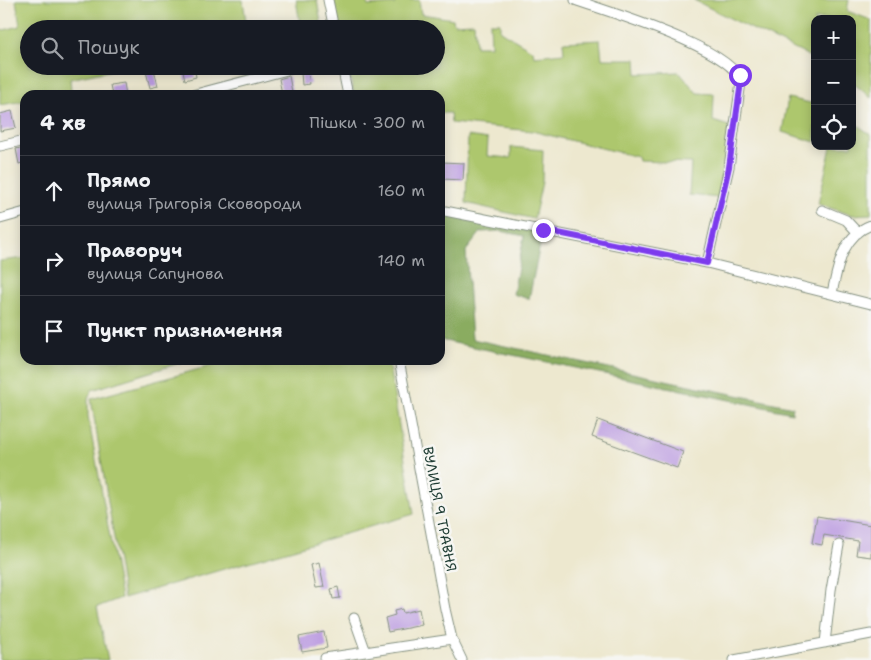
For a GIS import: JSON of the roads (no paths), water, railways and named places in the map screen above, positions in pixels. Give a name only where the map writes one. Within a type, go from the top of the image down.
[{"type":"street","points":[[328,0],[332,20]]},
{"type":"street","points":[[575,0],[694,44],[731,65],[740,75],[741,82],[729,167],[707,263]]},
{"type":"street","points":[[211,90],[268,75]]},
{"type":"street","points":[[344,75],[347,90]]},
{"type":"street","points":[[0,146],[20,141]]},
{"type":"street","points":[[822,210],[846,220],[858,233]]},
{"type":"street","points":[[445,211],[707,263],[871,304]]},
{"type":"street","points":[[0,219],[20,213]]},
{"type":"street","points":[[832,293],[842,253],[858,233],[871,225]]},
{"type":"street","name":"ВУЛИЦЯ 9 ТРАВНЯ","points":[[399,365],[452,639],[462,660]]},
{"type":"street","points":[[825,643],[831,590],[840,545]]},
{"type":"street","points":[[354,618],[366,652]]},
{"type":"street","points":[[734,660],[871,634]]},
{"type":"street","points":[[325,658],[452,639]]}]
